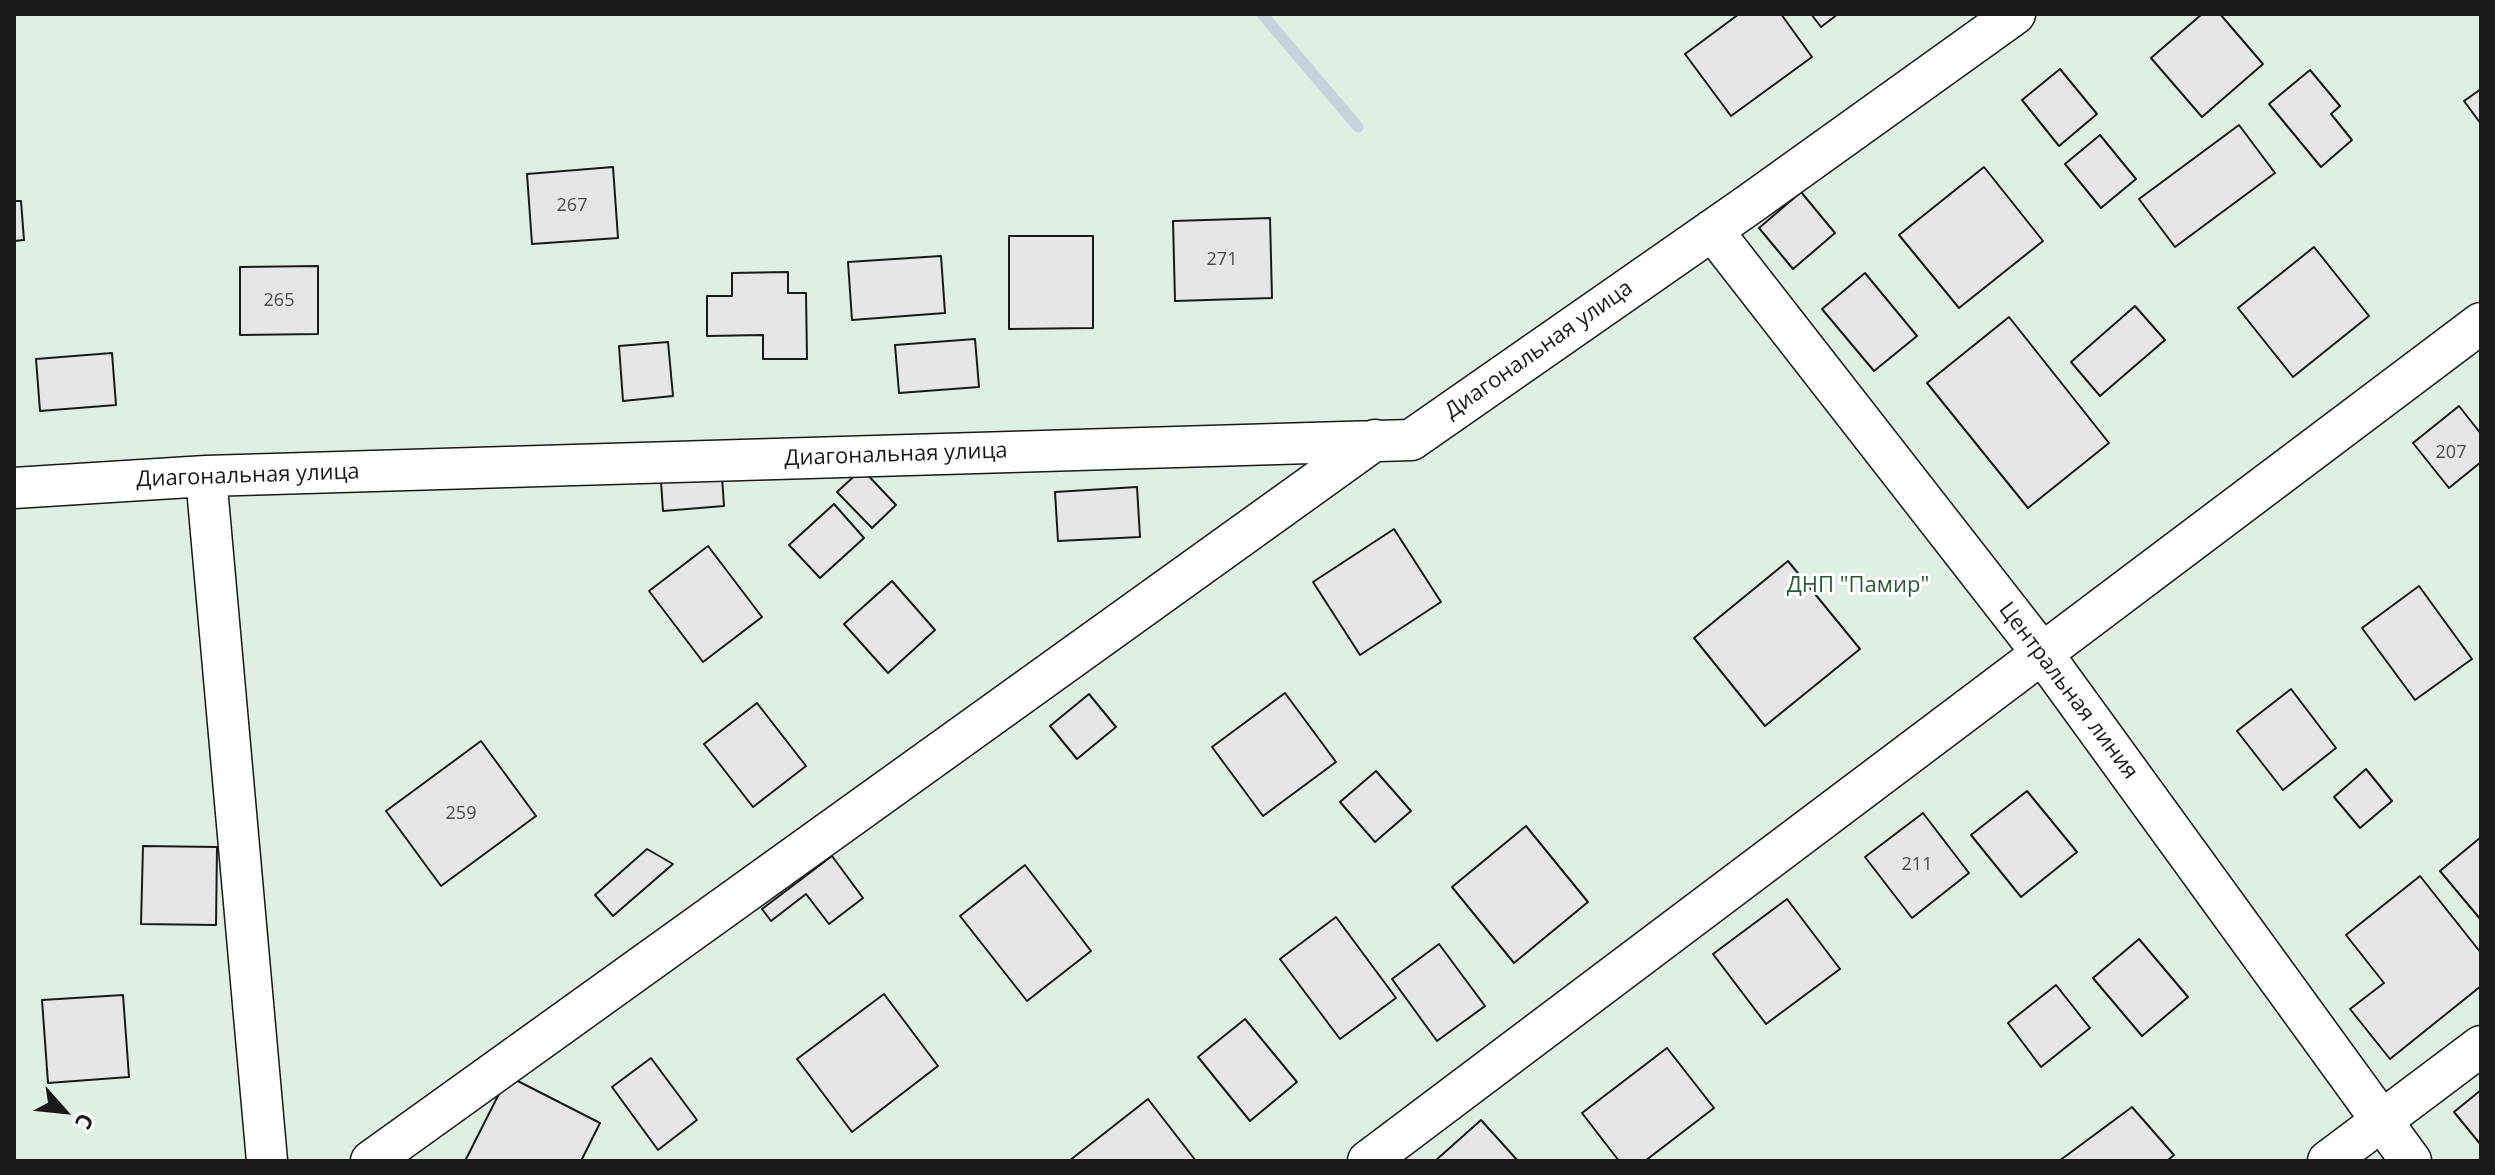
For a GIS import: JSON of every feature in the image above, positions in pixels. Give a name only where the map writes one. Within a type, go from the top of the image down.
[{"type":"street","name":"Диагональная улица","points":[[14,488],[206,476],[1411,440],[2015,14]]},
{"type":"street","name":"Центральная линия","points":[[1712,230],[2042,653],[2411,1161]]},
{"type":"street","points":[[1368,1161],[2481,323]]},
{"type":"street","points":[[371,1161],[1375,440]]},
{"type":"street","points":[[206,476],[267,1161]]},
{"type":"street","points":[[2328,1161],[2481,1046]]},
{"type":"green space","name":"ДНП \"Памир\"","points":[[14,14],[2481,14],[2481,1161],[14,1161]]},
{"type":"building","points":[[1739,14],[1781,14],[1812,57],[1731,116],[1685,54]]},
{"type":"building","points":[[1811,14],[1838,14],[1821,27]]},
{"type":"building","points":[[2202,14],[2220,14],[2263,64],[2202,117],[2151,58]]},
{"type":"building","points":[[2060,69],[2097,114],[2059,146],[2022,100]]},
{"type":"building","points":[[2310,70],[2340,106],[2331,114],[2352,140],[2321,167],[2269,104]]},
{"type":"building","points":[[2481,89],[2481,124],[2464,101]]},
{"type":"building","points":[[2239,125],[2275,173],[2175,247],[2139,199]]},
{"type":"building","points":[[2100,135],[2136,179],[2101,208],[2065,164]]},
{"type":"building","points":[[613,167],[618,238],[532,244],[527,174]]},
{"type":"building","points":[[1984,167],[2043,241],[1959,308],[1899,235]]},
{"type":"building","points":[[1801,192],[1835,233],[1793,269],[1759,228]]},
{"type":"building","points":[[14,201],[21,201],[24,240],[14,241]]},
{"type":"building","points":[[1270,218],[1272,298],[1175,301],[1173,221]]},
{"type":"building","points":[[1009,236],[1093,236],[1093,328],[1009,329]]},
{"type":"building","points":[[2314,247],[2369,316],[2293,377],[2238,308]]},
{"type":"building","points":[[941,256],[945,313],[852,320],[848,262]]},
{"type":"building","points":[[318,266],[318,334],[240,335],[240,267]]},
{"type":"building","points":[[788,272],[788,293],[806,293],[807,359],[763,359],[763,335],[707,336],[707,296],[732,296],[732,273]]},
{"type":"building","points":[[1865,273],[1917,336],[1874,371],[1822,309]]},
{"type":"building","points":[[2135,306],[2165,340],[2100,396],[2071,362]]},
{"type":"building","points":[[2009,317],[2109,443],[2028,508],[1927,383]]},
{"type":"building","points":[[975,339],[979,387],[899,393],[895,345]]},
{"type":"building","points":[[668,342],[673,396],[623,401],[619,346]]},
{"type":"building","points":[[112,353],[116,405],[40,411],[36,359]]},
{"type":"building","points":[[2459,406],[2481,434],[2481,462],[2449,488],[2413,443]]},
{"type":"building","points":[[721,462],[724,506],[663,511],[660,467]]},
{"type":"building","points":[[862,469],[896,505],[872,528],[837,492]]},
{"type":"building","points":[[1137,487],[1140,537],[1058,541],[1055,492]]},
{"type":"building","points":[[834,504],[864,538],[820,578],[789,545]]},
{"type":"building","points":[[1394,529],[1441,602],[1360,655],[1313,582]]},
{"type":"building","points":[[708,546],[762,617],[703,662],[649,591]]},
{"type":"building","points":[[1788,561],[1860,649],[1765,726],[1694,638]]},
{"type":"building","points":[[892,581],[935,630],[888,673],[844,624]]},
{"type":"building","points":[[2419,586],[2472,659],[2415,700],[2362,628]]},
{"type":"building","points":[[2291,689],[2336,748],[2283,790],[2237,731]]},
{"type":"building","points":[[1285,693],[1336,762],[1263,816],[1212,747]]},
{"type":"building","points":[[1089,694],[1116,727],[1077,759],[1050,726]]},
{"type":"building","points":[[757,703],[806,766],[753,807],[704,744]]},
{"type":"building","points":[[481,741],[536,816],[441,886],[386,811]]},
{"type":"building","points":[[2366,769],[2392,801],[2360,828],[2334,797]]},
{"type":"building","points":[[1376,771],[1411,811],[1375,842],[1340,802]]},
{"type":"building","points":[[2027,791],[2077,852],[2021,897],[1971,835]]},
{"type":"building","points":[[1923,813],[1969,873],[1912,918],[1865,857]]},
{"type":"building","points":[[1526,826],[1588,902],[1514,963],[1452,887]]},
{"type":"building","points":[[2481,837],[2481,920],[2440,871]]},
{"type":"building","points":[[143,846],[217,847],[216,925],[141,924]]},
{"type":"building","points":[[647,849],[673,864],[613,916],[595,895]]},
{"type":"building","points":[[832,856],[863,898],[829,924],[806,894],[771,921],[762,909]]},
{"type":"building","points":[[1025,865],[1091,951],[1027,1001],[960,916]]},
{"type":"building","points":[[2420,876],[2481,953],[2481,986],[2390,1059],[2350,1009],[2384,983],[2346,935]]},
{"type":"building","points":[[1787,899],[1840,969],[1766,1024],[1713,954]]},
{"type":"building","points":[[1336,917],[1396,998],[1340,1039],[1280,959]]},
{"type":"building","points":[[2139,939],[2188,997],[2142,1036],[2093,978]]},
{"type":"building","points":[[1439,944],[1485,1006],[1437,1041],[1392,979]]},
{"type":"building","points":[[2056,985],[2090,1028],[2041,1067],[2008,1023]]},
{"type":"building","points":[[884,994],[938,1066],[852,1132],[797,1059]]},
{"type":"building","points":[[123,995],[129,1077],[48,1083],[42,1000]]},
{"type":"building","points":[[1245,1019],[1297,1082],[1250,1121],[1198,1057]]},
{"type":"building","points":[[1667,1048],[1714,1108],[1645,1161],[1619,1161],[1582,1113]]},
{"type":"building","points":[[651,1058],[697,1120],[658,1150],[612,1087]]},
{"type":"building","points":[[508,1076],[600,1123],[581,1161],[465,1161]]},
{"type":"building","points":[[2481,1090],[2481,1145],[2454,1112]]},
{"type":"building","points":[[1148,1099],[1196,1161],[1069,1161]]},
{"type":"building","points":[[2132,1107],[2174,1155],[2167,1161],[2059,1161]]},
{"type":"building","points":[[1481,1120],[1518,1161],[1435,1161]]},
{"type":"waterway","points":[[1262,14],[1358,127]]}]
